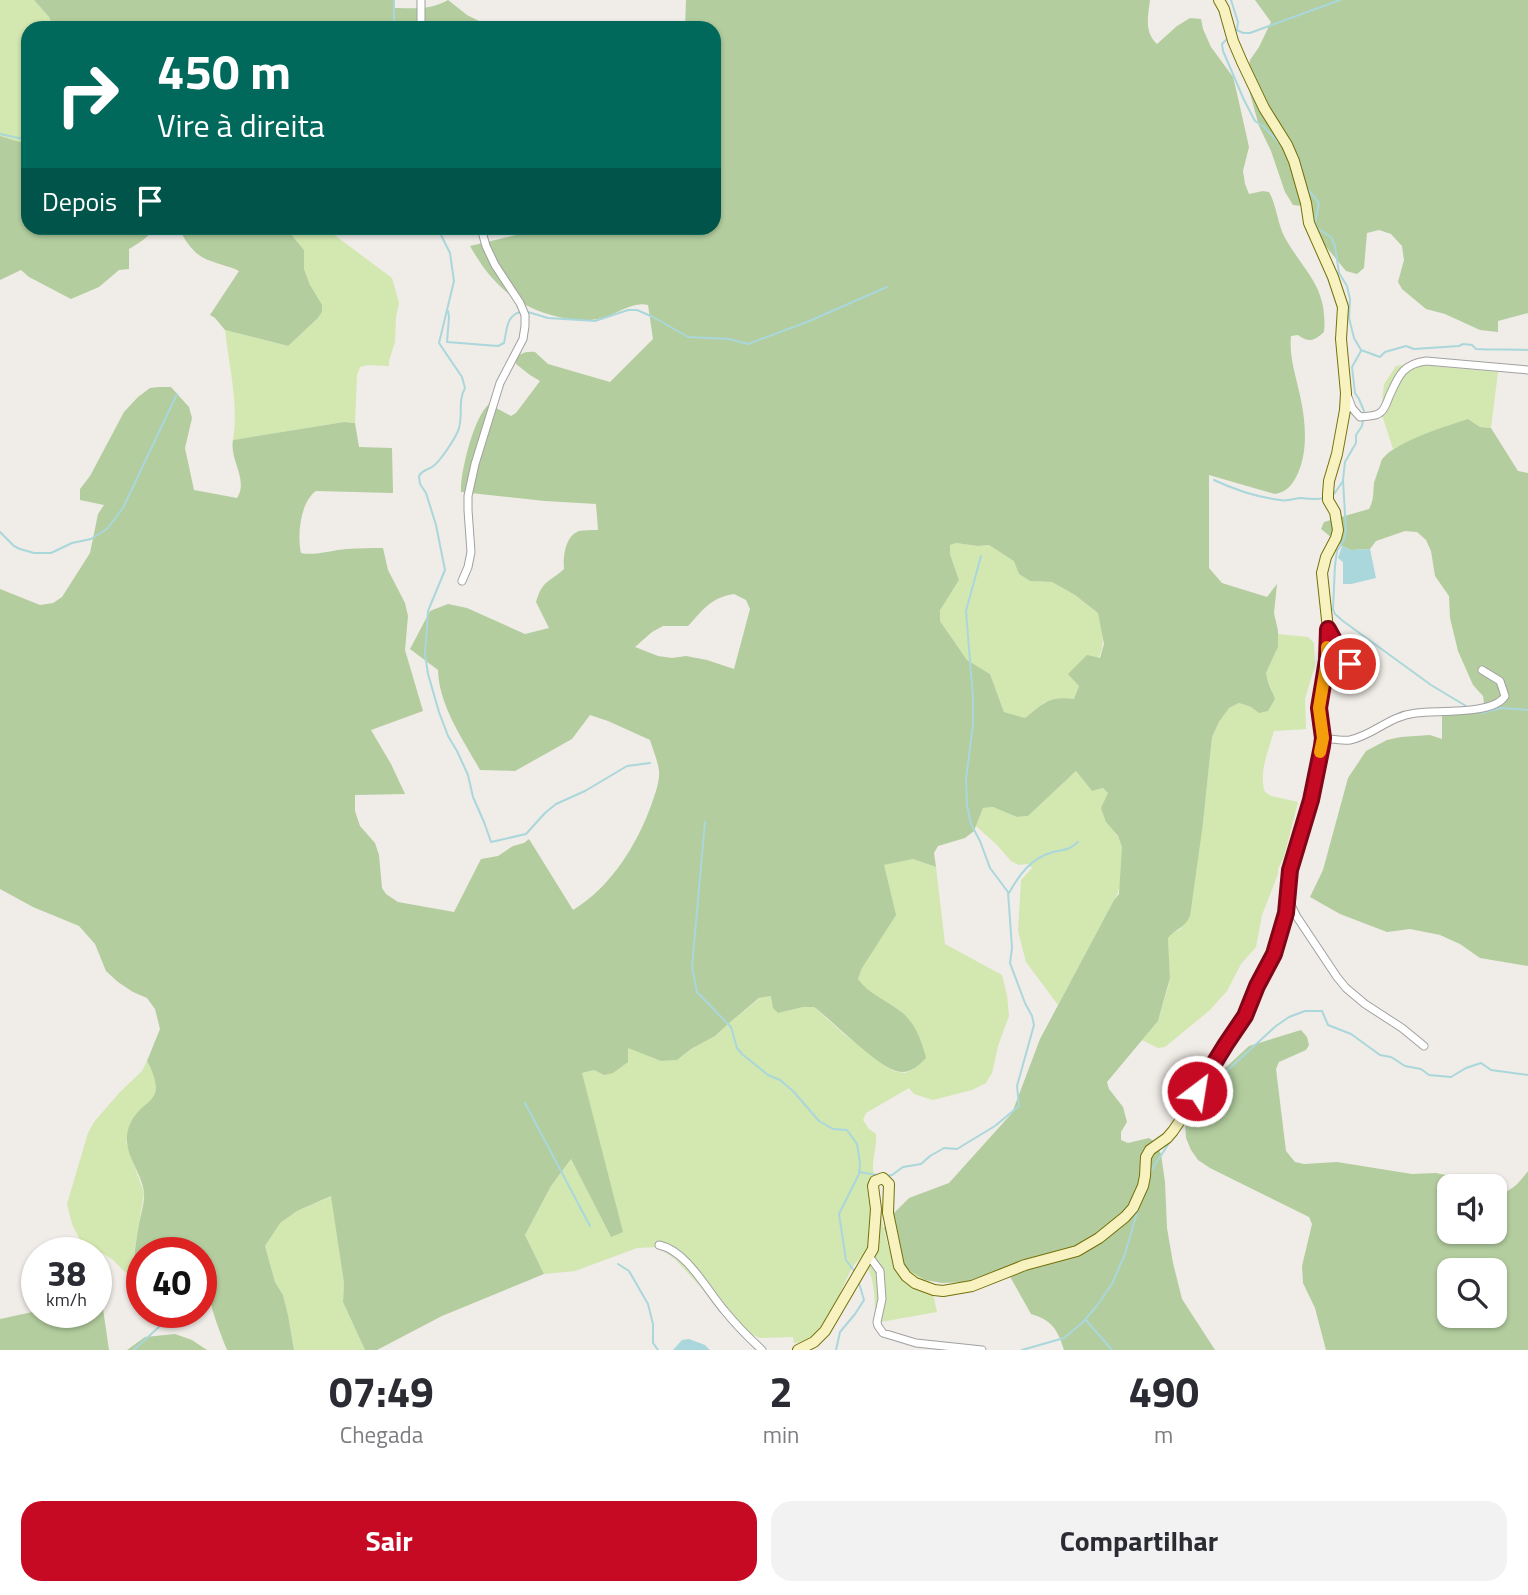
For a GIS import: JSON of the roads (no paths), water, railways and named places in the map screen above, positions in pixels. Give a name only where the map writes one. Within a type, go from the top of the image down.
[{"type":"street","points":[[421,0],[421,21]]},
{"type":"street","points":[[798,1350],[814,1342],[825,1331],[873,1249],[876,1209],[873,1185],[879,1178],[887,1180],[889,1184],[888,1213],[899,1266],[915,1283],[934,1290],[971,1286],[1026,1265],[1077,1251],[1113,1228],[1125,1217],[1138,1198],[1145,1176],[1146,1157],[1150,1150],[1167,1138],[1190,1106],[1219,1054],[1245,1016],[1274,954],[1288,899],[1290,870],[1311,800],[1323,738],[1319,708],[1327,660],[1328,629],[1322,573],[1338,530],[1328,494],[1346,393],[1342,350],[1343,307],[1309,223],[1294,161],[1242,62],[1219,0]]},
{"type":"street","points":[[462,581],[471,552],[468,510],[471,480],[500,383],[520,346],[525,326],[525,315],[520,303],[495,265],[483,235]]},
{"type":"street","points":[[1341,433],[1353,419],[1381,413],[1399,374],[1416,362],[1439,361],[1528,370]]},
{"type":"street","points":[[1346,393],[1352,408],[1360,416]]},
{"type":"street","points":[[1328,629],[1350,664]]},
{"type":"street","points":[[1323,738],[1350,740],[1400,716],[1469,710],[1501,702],[1505,696],[1500,681],[1482,670]]},
{"type":"street","points":[[1288,899],[1319,951],[1346,988],[1424,1046]]},
{"type":"street","points":[[659,1245],[672,1250],[689,1264],[744,1334],[762,1350]]},
{"type":"street","points":[[869,1256],[880,1271],[882,1299],[877,1322],[883,1333],[916,1343],[982,1350]]},
{"type":"water","points":[[1342,546],[1351,550],[1370,549],[1376,578],[1343,584],[1343,562],[1338,558]]},
{"type":"water","points":[[689,1339],[705,1345],[710,1350],[673,1350],[682,1340]]},
{"type":"waterway","points":[[394,0],[394,21]]},
{"type":"waterway","points":[[1231,0],[1238,22],[1237,29]]},
{"type":"waterway","points":[[1237,30],[1250,33],[1340,0]]},
{"type":"waterway","points":[[1226,40],[1222,44],[1223,51],[1255,121],[1282,146]]},
{"type":"waterway","points":[[0,134],[21,138]]},
{"type":"waterway","points":[[1297,154],[1302,168]]},
{"type":"waterway","points":[[1306,187],[1319,203],[1315,223],[1318,229],[1331,237],[1335,246],[1339,273],[1347,286],[1350,299],[1349,318],[1354,338],[1361,350],[1380,357],[1385,352],[1406,346],[1414,349],[1463,344],[1472,345],[1476,349],[1528,350]]},
{"type":"waterway","points":[[441,235],[450,253],[454,281],[439,343],[462,377],[465,388],[461,399],[460,426],[456,435],[439,461],[419,476],[436,525],[445,570],[428,611],[425,654],[428,674],[448,736],[468,775],[473,797],[491,842],[526,834],[556,804],[585,791],[627,766],[650,763]]},
{"type":"waterway","points":[[528,312],[548,318],[595,321],[628,310],[637,310],[688,337],[729,339],[748,344],[887,287]]},
{"type":"waterway","points":[[448,311],[447,342],[498,346],[504,343],[510,320],[520,312]]},
{"type":"waterway","points":[[1361,351],[1352,367],[1355,393],[1364,411]]},
{"type":"waterway","points":[[0,532],[20,549],[34,553],[51,553],[72,543],[91,539],[107,529],[123,508],[177,394]]},
{"type":"waterway","points":[[1363,420],[1356,435],[1356,443],[1345,462],[1343,480],[1346,531],[1337,551],[1333,609],[1343,621],[1431,685],[1466,706]]},
{"type":"waterway","points":[[1214,480],[1246,493],[1271,499],[1286,501],[1324,498]]},
{"type":"waterway","points":[[1334,494],[1343,481]]},
{"type":"waterway","points":[[886,1176],[903,1167],[921,1164],[944,1148],[957,1149],[995,1126],[1019,1106],[1017,1086],[1034,1025],[1010,963],[1012,948],[1008,892],[990,868],[971,824],[967,805],[966,779],[973,725],[973,698],[966,611],[981,556]]},
{"type":"waterway","points":[[1481,713],[1501,708],[1528,710]]},
{"type":"waterway","points":[[705,822],[692,967],[697,992],[731,1027],[737,1048],[742,1054],[793,1091],[819,1121],[833,1129],[847,1130],[857,1144],[859,1174],[839,1214],[846,1260],[855,1272]]},
{"type":"waterway","points":[[1009,893],[1022,874],[1038,858],[1069,848],[1078,842]]},
{"type":"waterway","points":[[1195,1108],[1220,1077],[1276,1026],[1305,1011],[1322,1011],[1328,1025],[1351,1034],[1380,1055],[1391,1057],[1405,1066],[1421,1069],[1429,1075],[1451,1077],[1481,1063],[1491,1070],[1528,1075]]},
{"type":"waterway","points":[[525,1103],[590,1226]]},
{"type":"waterway","points":[[1149,1174],[1169,1143]]},
{"type":"waterway","points":[[859,1172],[877,1175]]},
{"type":"waterway","points":[[1022,1350],[1064,1338],[1096,1307],[1112,1284],[1125,1254],[1138,1209]]},
{"type":"waterway","points":[[618,1264],[629,1271],[648,1304],[653,1324],[653,1343],[658,1350]]},
{"type":"waterway","points":[[836,1350],[840,1332],[864,1300],[859,1283]]},
{"type":"waterway","points":[[1086,1320],[1112,1350]]},
{"type":"waterway","points":[[134,1350],[158,1328]]}]
